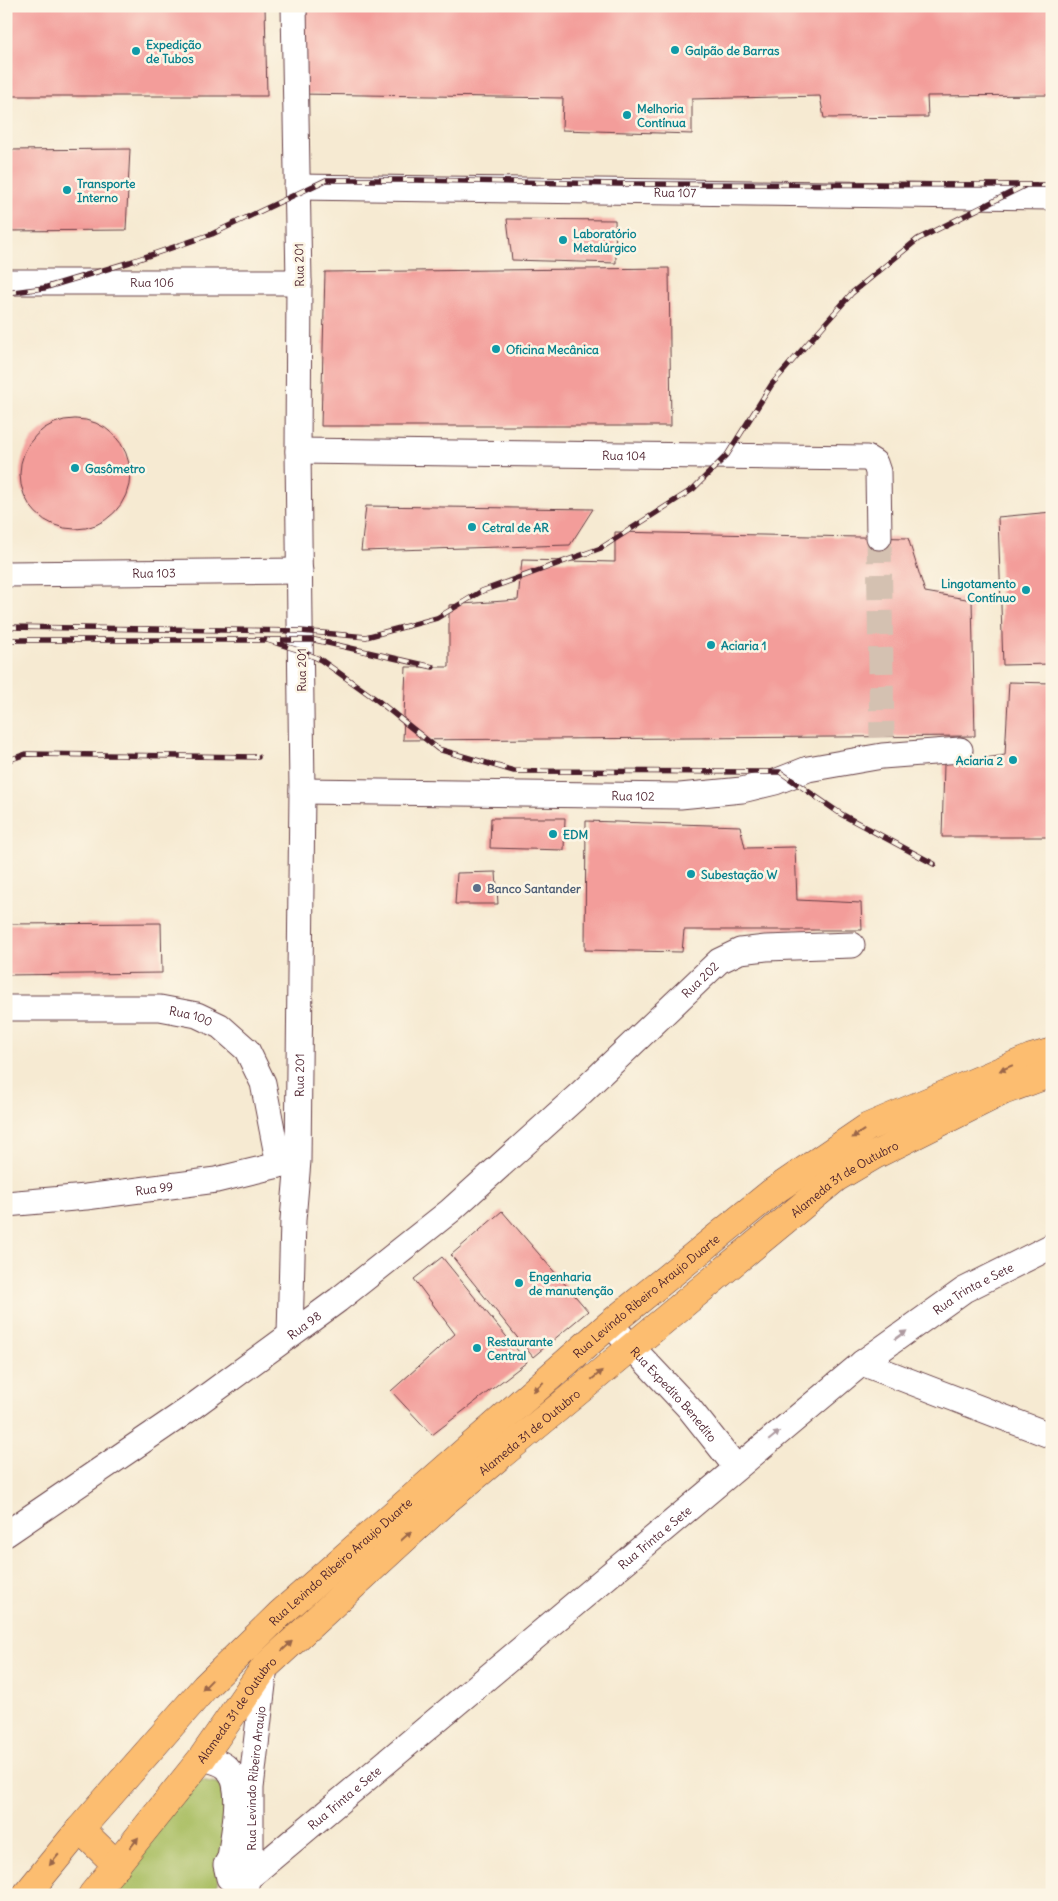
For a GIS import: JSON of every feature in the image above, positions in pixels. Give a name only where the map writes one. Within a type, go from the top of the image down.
[{"type":"main road","name":"Rua Levindo Ribeiro Araujo Duarte","points":[[80,1829],[205,1687],[280,1614],[610,1324],[771,1193],[868,1127],[1043,1065]]},
{"type":"main road","name":"Alameda 31 de Outubro","points":[[92,1895],[202,1758],[265,1666],[443,1503],[836,1178],[875,1155],[978,1104],[1043,1065]]},
{"type":"main road","points":[[26,1895],[80,1829],[117,1865]]},
{"type":"street","name":"Rua 201","points":[[290,1334],[294,1220],[289,1163],[302,791],[298,451],[300,282],[294,6]]},
{"type":"street","name":"Rua 107","points":[[297,187],[1052,197]]},
{"type":"street","name":"Rua 106","points":[[6,282],[300,282]]},
{"type":"street","name":"Rua 104","points":[[298,451],[857,456],[867,458],[874,463],[878,472],[879,537]]},
{"type":"street","name":"Rua 103","points":[[6,574],[300,571]]},
{"type":"street","name":"Rua 102","points":[[302,791],[680,796],[742,790],[775,782],[808,769],[882,747],[960,750]]},
{"type":"street","name":"Rua 202","points":[[582,1092],[719,961],[740,952],[766,948],[852,945]]},
{"type":"street","name":"Rua 100","points":[[6,1008],[160,1008],[197,1015],[220,1026],[247,1050],[262,1083],[289,1163]]},
{"type":"street","name":"Rua 98","points":[[6,1534],[188,1410],[338,1300],[450,1211],[582,1092]]},
{"type":"street","name":"Rua 99","points":[[6,1204],[86,1197],[216,1180],[289,1163]]},
{"type":"street","name":"Rua Trinta e Sete","points":[[245,1873],[862,1363],[964,1290],[1052,1246]]},
{"type":"street","name":"Rua Expedito Benedito","points":[[610,1324],[689,1408],[736,1467]]},
{"type":"street","points":[[862,1363],[1052,1436]]},
{"type":"street","name":"Rua Levindo Ribeiro Araujo","points":[[245,1873],[251,1788],[265,1666]]},
{"type":"street","points":[[202,1758],[226,1767],[234,1777],[245,1873]]},
{"type":"green space","points":[[201,1780],[217,1783],[227,1789],[232,1812],[215,1895],[110,1895],[185,1789]]},
{"type":"building","name":"Expedição de Tubos","points":[[6,6],[265,6],[267,96],[6,96]]},
{"type":"building","name":"Galpão de Barras","points":[[298,6],[1052,6],[1052,95],[927,96],[928,117],[824,118],[820,96],[692,99],[692,134],[562,130],[563,98],[299,94]]},
{"type":"building","name":"Transporte Interno","points":[[130,149],[126,230],[6,231],[6,150]]},
{"type":"building","name":"Laboratório Metalúrgico","points":[[507,219],[615,220],[616,263],[512,260]]},
{"type":"building","name":"Oficina Mecânica","points":[[669,268],[671,426],[321,426],[325,272]]},
{"type":"building","name":"Gasômetro","points":[[75,419],[96,423],[114,435],[126,453],[130,474],[126,495],[114,513],[96,525],[75,529],[54,525],[36,513],[24,495],[20,474],[24,453],[36,435],[54,423]]},
{"type":"building","name":"Cetral de AR","points":[[366,506],[593,509],[570,545],[361,551]]},
{"type":"building","name":"Lingotamento Contínuo","points":[[1052,512],[1052,664],[1003,665],[998,517]]},
{"type":"building","name":"Aciaria 1","points":[[615,532],[908,538],[925,592],[972,600],[975,736],[403,740],[406,667],[449,667],[449,605],[518,600],[522,560],[615,562]]},
{"type":"building","name":"Aciaria 2","points":[[1009,682],[1052,683],[1052,837],[942,837],[944,764],[1005,755]]},
{"type":"building","points":[[491,818],[565,818],[564,850],[490,848]]},
{"type":"building","name":"Subestação W","points":[[586,821],[740,826],[745,848],[795,847],[797,900],[861,903],[862,930],[684,930],[682,952],[585,950]]},
{"type":"building","name":"Banco Santander","points":[[496,872],[498,904],[455,904],[457,873]]},
{"type":"building","points":[[161,923],[162,973],[6,975],[6,924]]},
{"type":"building","name":"Engenharia de manutenção","points":[[502,1211],[588,1311],[533,1357],[451,1255]]},
{"type":"building","name":"Restaurante Central","points":[[442,1257],[527,1362],[432,1435],[391,1391],[455,1334],[414,1279]]},
{"type":"tunnel","points":[[879,537],[882,737]]},
{"type":"railway","points":[[6,293],[44,288],[130,262],[212,234],[326,180],[618,184],[1052,185]]},
{"type":"railway","points":[[6,627],[301,631],[366,637],[437,618],[482,591],[601,548],[693,489],[727,455],[772,384],[852,293],[918,239],[1026,185]]},
{"type":"railway","points":[[6,640],[315,640],[433,667]]},
{"type":"railway","points":[[267,640],[321,660],[377,700],[438,749],[514,771],[780,772],[841,814],[934,864]]},
{"type":"railway","points":[[6,761],[26,754],[258,757]]},
{"type":"place","name":"Galpão de Barras","points":[[675,50]]},
{"type":"place","name":"Expedição de Tubos","points":[[136,51]]},
{"type":"place","name":"Melhoria Contínua","points":[[627,115]]},
{"type":"place","name":"Transporte Interno","points":[[67,190]]},
{"type":"place","name":"Laboratório Metalúrgico","points":[[563,240]]},
{"type":"place","name":"Oficina Mecânica","points":[[496,349]]},
{"type":"place","name":"Gasômetro","points":[[75,468]]},
{"type":"place","name":"Cetral de AR","points":[[472,527]]},
{"type":"place","name":"Lingotamento Contínuo","points":[[1026,590]]},
{"type":"place","name":"Aciaria 1","points":[[711,645]]},
{"type":"place","name":"Aciaria 2","points":[[1013,760]]},
{"type":"place","name":"EDM","points":[[553,834]]},
{"type":"place","name":"Subestação W","points":[[691,874]]},
{"type":"place","name":"Banco Santander","points":[[477,888]]},
{"type":"place","name":"Engenharia de manutenção","points":[[519,1283]]},
{"type":"place","name":"Restaurante Central","points":[[477,1348]]}]
